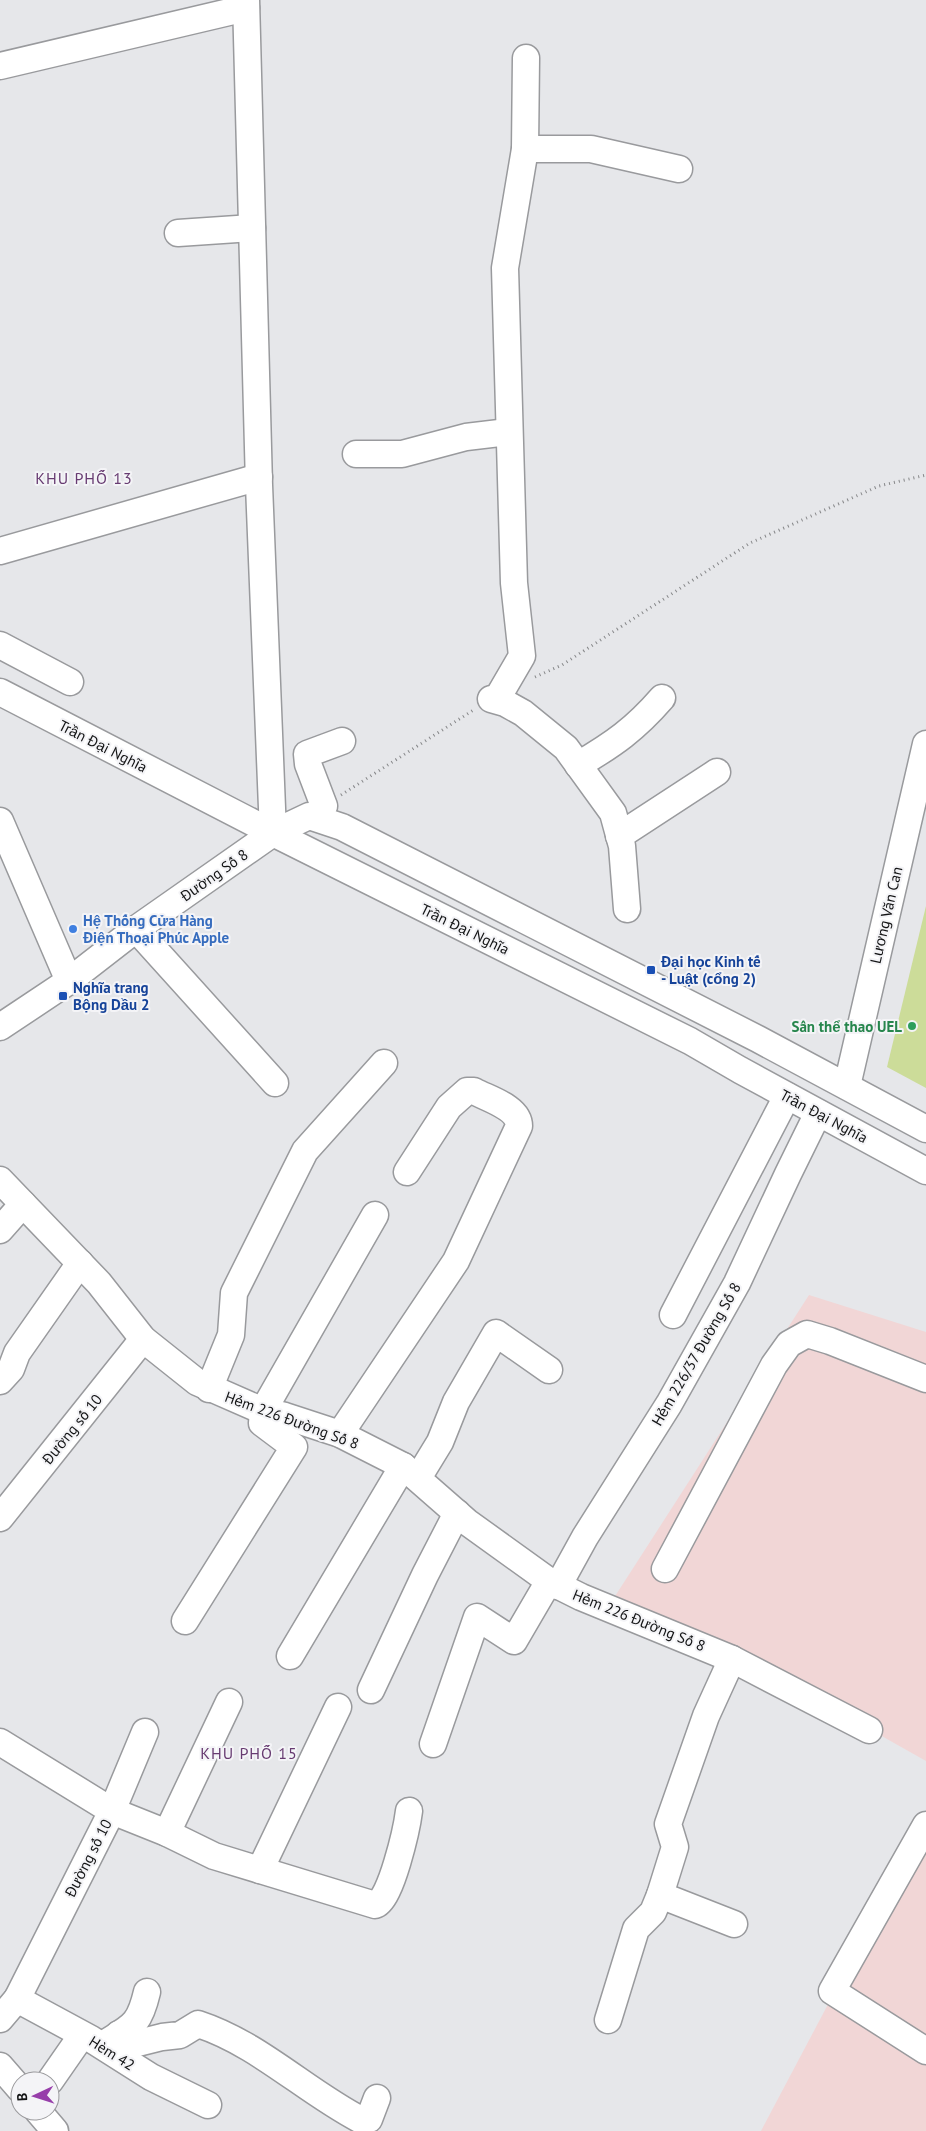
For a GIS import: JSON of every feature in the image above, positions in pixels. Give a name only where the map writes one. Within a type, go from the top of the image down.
[{"type":"street","points":[[0,66],[246,4],[259,477],[273,833]]},
{"type":"street","points":[[526,58],[525,149],[505,268],[508,432],[514,583],[522,656],[496,696],[523,713],[566,748],[613,813],[622,846],[627,909]]},
{"type":"street","points":[[525,149],[591,149],[679,169]]},
{"type":"street","points":[[178,233],[252,228]]},
{"type":"street","points":[[356,454],[402,454],[466,438],[508,432]]},
{"type":"street","points":[[0,551],[259,477]]},
{"type":"street","points":[[0,645],[70,682]]},
{"type":"street","name":"Trần Đại Nghĩa","points":[[0,692],[273,833],[714,1054],[926,1171]]},
{"type":"street","points":[[578,765],[611,746],[640,723],[662,698]]},
{"type":"street","points":[[342,742],[307,754],[317,811],[342,827],[731,1025],[926,1129]]},
{"type":"street","name":"Lương Văn Can","points":[[847,1086],[926,744]]},
{"type":"street","points":[[619,836],[718,772]]},
{"type":"street","name":"Đường Số 8","points":[[2,1023],[68,981],[136,929],[273,833],[317,811]]},
{"type":"street","points":[[0,821],[68,981]]},
{"type":"street","points":[[136,929],[275,1083]]},
{"type":"street","points":[[714,1054],[731,1025]]},
{"type":"street","points":[[209,1388],[231,1335],[234,1293],[305,1152],[384,1063]]},
{"type":"street","points":[[340,1434],[456,1261],[519,1126],[518,1118],[512,1111],[474,1091],[467,1091],[449,1107],[407,1172]]},
{"type":"street","points":[[673,1315],[787,1096]]},
{"type":"street","name":"Hẻm 226/37 Đường Số 8","points":[[433,1744],[477,1617],[514,1640],[585,1537],[669,1404],[737,1283],[818,1113]]},
{"type":"street","name":"Hẻm 226 Đường Số 8","points":[[0,1180],[99,1283],[143,1339],[197,1382],[263,1412],[285,1416],[340,1434],[411,1472],[457,1513],[517,1560],[553,1583],[581,1597],[732,1658],[869,1730]]},
{"type":"street","points":[[0,1230],[23,1204]]},
{"type":"street","points":[[185,1621],[294,1447],[262,1423],[263,1412],[375,1215]]},
{"type":"street","points":[[0,1381],[11,1368],[17,1353],[80,1263]]},
{"type":"street","points":[[290,1656],[411,1472],[440,1442],[456,1402],[496,1333],[549,1370]]},
{"type":"street","points":[[665,1569],[774,1365],[789,1344],[807,1334],[830,1341],[926,1379]]},
{"type":"street","name":"Đường số 10","points":[[0,1518],[143,1339]]},
{"type":"street","points":[[371,1690],[425,1575],[457,1513]]},
{"type":"street","points":[[608,2020],[636,1928],[653,1912],[660,1895],[675,1847],[668,1824],[706,1716],[732,1658]]},
{"type":"street","points":[[167,1833],[229,1702]]},
{"type":"street","points":[[260,1870],[338,1707]]},
{"type":"street","points":[[145,1732],[112,1810],[167,1833],[214,1856],[260,1870],[379,1905],[394,1873],[402,1848],[409,1811]]},
{"type":"street","name":"Đường số 10","points":[[0,2019],[17,1999],[112,1810],[3,1749]]},
{"type":"street","points":[[926,1825],[832,1990],[926,2051]]},
{"type":"street","points":[[660,1895],[734,1924]]},
{"type":"street","points":[[60,2073],[101,2038],[134,2024],[142,2014],[147,1992]]},
{"type":"street","name":"Hèm 42","points":[[17,1999],[101,2038],[151,2077],[208,2105]]},
{"type":"street","points":[[101,2038],[138,2042],[180,2035],[198,2024],[252,2048],[268,2058],[283,2071],[361,2120],[368,2119],[377,2098]]},
{"type":"street","points":[[0,2066],[10,2078]]},
{"type":"street","points":[[46,2121],[55,2131]]},
{"type":"path","points":[[317,811],[496,696],[562,665],[750,543],[879,486],[926,475]]},
{"type":"shaded area","points":[[809,1295],[926,1332],[926,1761],[738,1655],[610,1604]]},
{"type":"shaded area","points":[[926,1819],[926,2131],[761,2131]]},
{"type":"green space","name":"Sân thể thao UEL","points":[[926,906],[926,1088],[887,1067]]},
{"type":"place","name":"Hệ Thống Cửa Hàng Điện Thoại Phúc Apple","points":[[73,929]]},
{"type":"place","name":"Đại học Kinh tế - Luật (cổng 2)","points":[[651,970]]},
{"type":"place","name":"Nghĩa trang Bộng Dầu 2","points":[[63,996]]},
{"type":"place","name":"Sân thể thao UEL","points":[[912,1026]]},
{"type":"district","name":"KHU PHỐ 13","points":[[84,478]]},
{"type":"district","name":"KHU PHỐ 15","points":[[249,1753]]}]
